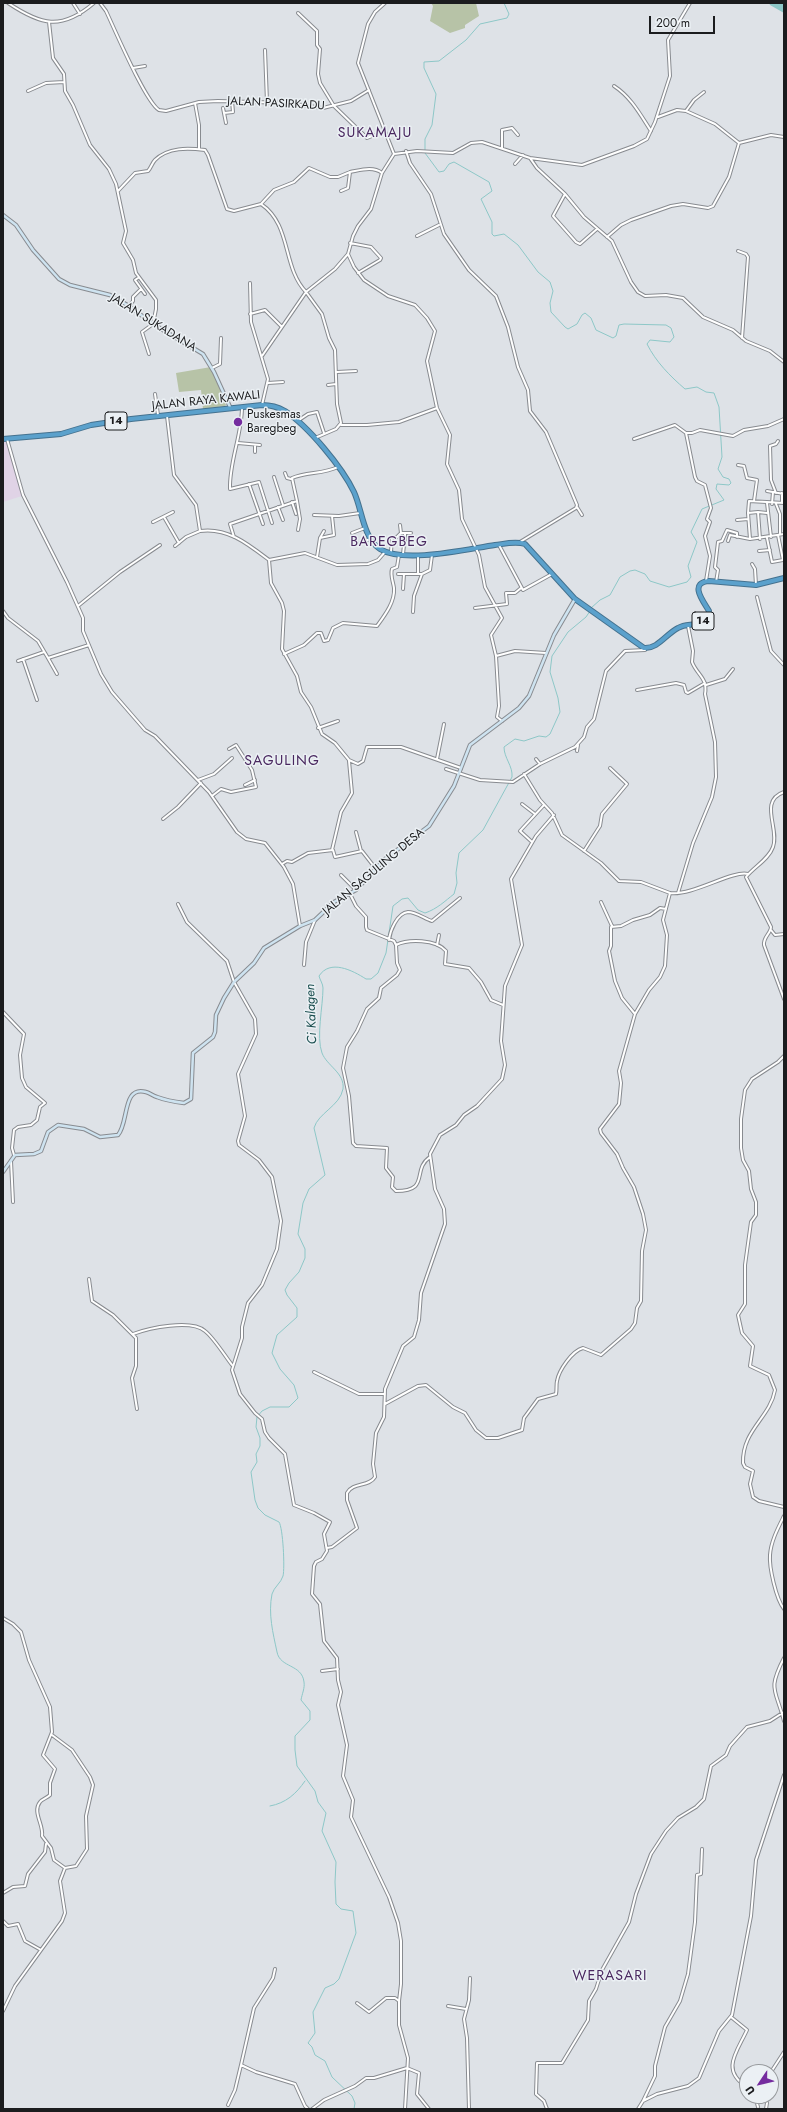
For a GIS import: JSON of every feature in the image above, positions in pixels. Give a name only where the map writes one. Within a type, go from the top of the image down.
[{"type":"highway","name":"JALAN RAYA KAWALI","points":[[5,439],[61,434],[91,425],[158,415],[230,407],[262,405],[275,407],[285,411],[297,421],[338,467],[354,493],[371,538],[381,549],[388,552],[401,554],[432,555],[519,542]]},
{"type":"highway","points":[[519,542],[528,546],[575,599],[641,647],[652,648]]},
{"type":"highway","points":[[705,582],[756,585],[784,578]]},
{"type":"highway","name":"14","points":[[652,648],[678,628],[698,624],[710,615],[698,592],[699,586],[705,582]]},
{"type":"street","points":[[8,3],[36,20],[49,22],[70,18],[80,14],[94,3]]},
{"type":"street","points":[[73,3],[80,14]]},
{"type":"street","name":"JALAN PASIRKADU","points":[[100,3],[106,11],[133,68],[153,104],[159,110],[166,111],[194,103],[232,102],[267,102],[323,108],[351,100],[369,90]]},
{"type":"street","points":[[385,3],[375,12],[368,24],[358,57],[358,63],[394,154]]},
{"type":"street","points":[[262,356],[306,292],[332,272],[348,254],[350,243],[358,226],[371,209],[382,174],[394,154],[406,151],[453,153],[471,143],[478,142],[502,148],[530,158],[582,165],[634,146],[645,140],[657,117],[670,76],[668,40],[690,3]]},
{"type":"street","points":[[298,12],[316,30],[317,45],[320,49],[318,77],[334,106],[367,138],[385,131]]},
{"type":"street","points":[[49,22],[53,58],[64,74],[64,91],[73,105],[90,145],[109,169],[118,191],[126,231],[123,243],[133,260],[136,273],[156,300],[153,324],[142,332],[149,354]]},
{"type":"street","points":[[265,50],[267,102]]},
{"type":"street","points":[[133,68],[145,66]]},
{"type":"street","points":[[28,91],[46,83],[64,82]]},
{"type":"street","points":[[614,86],[624,92],[636,106],[651,131]]},
{"type":"street","points":[[686,111],[694,100],[704,92]]},
{"type":"street","points":[[224,113],[233,112],[232,102]]},
{"type":"street","points":[[194,103],[199,126],[199,149]]},
{"type":"street","points":[[223,108],[226,123]]},
{"type":"street","points":[[657,117],[677,110],[686,111],[714,124],[739,143]]},
{"type":"street","points":[[502,148],[502,130],[512,128],[518,135]]},
{"type":"street","points":[[739,143],[771,135],[784,137]]},
{"type":"street","points":[[607,237],[621,225],[630,220],[671,206],[683,204],[708,208],[713,206],[729,177],[739,143]]},
{"type":"street","points":[[118,191],[135,173],[148,171],[155,161],[164,154],[177,149],[205,150],[227,209],[234,210],[261,204],[274,190],[294,182],[309,168],[330,177],[338,177],[350,172],[370,169],[377,169],[382,174]]},
{"type":"street","points":[[406,151],[410,163],[431,194],[440,225],[466,267],[496,296],[508,327],[518,367],[528,390],[530,411],[546,432],[577,507],[582,515]]},
{"type":"street","points":[[515,164],[523,155]]},
{"type":"street","points":[[530,158],[537,168],[565,194],[577,210],[607,237],[616,248],[631,282],[638,292],[645,296],[666,295],[683,298],[703,317],[733,330],[742,338],[770,351],[784,362]]},
{"type":"street","points":[[341,191],[348,188],[350,172]]},
{"type":"street","points":[[565,194],[553,216],[576,242],[580,244],[597,229]]},
{"type":"street","points":[[261,204],[280,227],[289,262],[298,281],[318,308],[323,318],[335,353],[337,372],[337,404],[341,425]]},
{"type":"street","name":"JALAN SUKADANA","points":[[3,215],[16,225],[33,250],[59,279],[70,284],[110,295],[129,306],[153,324],[203,354],[212,368],[230,407]]},
{"type":"street","points":[[417,236],[440,225]]},
{"type":"street","points":[[350,243],[371,247],[381,258],[358,273]]},
{"type":"street","points":[[738,251],[746,254],[748,257],[742,338]]},
{"type":"street","points":[[348,254],[358,273],[388,296],[415,305],[434,328],[435,333],[427,353],[427,362],[437,408],[450,435],[447,464],[458,490],[461,515],[477,548],[485,587],[502,619],[491,635],[496,656],[499,706],[497,717],[502,721]]},
{"type":"street","points":[[138,278],[135,280],[145,294]]},
{"type":"street","points":[[250,283],[251,322],[262,356],[268,383],[262,405]]},
{"type":"street","points":[[129,306],[133,301],[133,297],[141,289]]},
{"type":"street","points":[[250,314],[265,310],[282,327]]},
{"type":"street","points":[[212,368],[220,364],[221,338]]},
{"type":"street","points":[[337,372],[356,371]]},
{"type":"street","points":[[268,383],[283,382]]},
{"type":"street","points":[[328,385],[337,384]]},
{"type":"street","points":[[155,394],[158,415]]},
{"type":"street","points":[[242,407],[238,443],[230,472],[230,489],[260,482],[272,523]]},
{"type":"street","points":[[314,439],[341,425],[367,425],[399,422],[437,408]]},
{"type":"street","points":[[297,421],[308,414],[317,412],[324,433]]},
{"type":"street","points":[[167,415],[174,475],[196,505],[200,531]]},
{"type":"street","points":[[634,439],[675,425],[686,433],[692,434],[700,430],[733,436],[744,430],[768,426],[784,419]]},
{"type":"street","points":[[686,433],[695,477],[697,481],[705,485],[710,503],[707,519],[710,522],[705,536],[710,556],[709,572],[705,582]]},
{"type":"street","points":[[5,439],[23,495],[78,606],[84,622],[83,630],[98,670],[112,692],[145,730],[155,736],[212,796],[237,832],[246,839],[265,843],[288,871],[293,884],[300,926]]},
{"type":"street","points":[[772,504],[774,492],[771,480],[770,446],[776,444],[778,441]]},
{"type":"street","points":[[238,443],[255,446],[260,445]]},
{"type":"street","points":[[255,446],[255,452]]},
{"type":"street","points":[[738,465],[744,466],[747,478],[756,479],[754,501]]},
{"type":"street","points":[[291,479],[311,472],[325,472],[338,467]]},
{"type":"street","points":[[285,473],[287,478],[291,479],[297,501],[300,519],[298,530]]},
{"type":"street","points":[[274,477],[283,506]]},
{"type":"street","points":[[248,484],[263,524]]},
{"type":"street","points":[[750,539],[748,520],[749,501],[772,504],[783,503],[783,494],[768,491]]},
{"type":"street","points":[[234,537],[230,525],[297,501]]},
{"type":"street","points":[[292,502],[296,514]]},
{"type":"street","points":[[767,503],[771,537]]},
{"type":"street","points":[[767,538],[773,562],[784,560],[779,535],[780,514],[776,504]]},
{"type":"street","points":[[278,507],[283,520]]},
{"type":"street","points":[[519,542],[577,507]]},
{"type":"street","points":[[153,522],[173,512]]},
{"type":"street","points":[[758,512],[760,539]]},
{"type":"street","points":[[314,515],[332,516],[361,513]]},
{"type":"street","points":[[748,513],[767,513]]},
{"type":"street","points":[[320,538],[334,535],[332,516]]},
{"type":"street","points":[[164,517],[179,543]]},
{"type":"street","points":[[737,520],[748,520]]},
{"type":"street","points":[[400,525],[401,533]]},
{"type":"street","points":[[352,533],[367,528]]},
{"type":"street","points":[[175,546],[200,531],[216,530],[234,537],[269,560],[299,553],[318,556],[337,565],[368,564],[378,560],[388,552],[392,537],[397,537],[401,533],[411,533]]},
{"type":"street","points":[[716,583],[718,570],[715,567],[718,542],[722,541],[727,530],[738,533],[737,537]]},
{"type":"street","points":[[318,556],[320,538],[324,531]]},
{"type":"street","points":[[405,533],[405,541]]},
{"type":"street","points":[[728,541],[730,535],[750,539],[760,539],[784,534]]},
{"type":"street","points":[[360,543],[371,538]]},
{"type":"street","points":[[78,606],[120,572],[160,545]]},
{"type":"street","points":[[284,654],[304,645],[317,632],[324,641],[328,640],[333,628],[342,623],[377,626],[389,609],[394,588],[391,571],[392,569],[397,568],[404,545]]},
{"type":"street","points":[[499,545],[520,588],[523,590],[552,574]]},
{"type":"street","points":[[759,551],[770,550]]},
{"type":"street","points":[[418,555],[418,574]]},
{"type":"street","points":[[398,574],[422,574],[430,570],[432,555]]},
{"type":"street","points":[[269,560],[271,584],[282,603],[284,612],[281,643],[284,654],[297,676],[301,692],[311,707],[318,728],[325,738],[335,743],[349,760],[356,764],[361,763],[367,747],[401,747],[461,768]]},
{"type":"street","points":[[752,564],[755,569],[756,585]]},
{"type":"street","points":[[403,589],[404,574]]},
{"type":"street","points":[[413,612],[414,596],[422,574]]},
{"type":"street","points":[[475,608],[507,604],[506,593],[515,593],[520,588]]},
{"type":"street","points":[[757,597],[770,649],[784,665]]},
{"type":"street","name":"JALAN SAGULING DESA","points":[[15,1155],[39,1152],[43,1148],[48,1132],[58,1125],[84,1129],[99,1137],[117,1136],[124,1125],[130,1097],[135,1092],[145,1091],[159,1098],[184,1103],[188,1102],[192,1096],[193,1053],[213,1037],[218,1008],[234,982],[254,963],[268,945],[300,926],[315,920],[334,902],[356,890],[395,851],[429,826],[454,786],[473,742],[519,708],[529,696],[546,653],[564,616],[575,599]]},
{"type":"street","points":[[3,611],[8,618],[38,641],[57,674]]},
{"type":"street","points":[[678,894],[693,843],[712,797],[716,777],[716,748],[705,694],[705,684],[692,662],[694,651],[688,626]]},
{"type":"street","points":[[48,658],[89,645]]},
{"type":"street","points":[[446,769],[480,780],[510,782],[540,764],[578,745],[584,737],[587,727],[594,719],[602,691],[602,680],[611,664],[625,651],[652,648]]},
{"type":"street","points":[[496,656],[515,651],[546,653]]},
{"type":"street","points":[[18,661],[44,652]]},
{"type":"street","points":[[23,659],[37,700]]},
{"type":"street","points":[[637,690],[676,683],[684,685],[686,692],[688,693],[705,684],[725,679],[733,670]]},
{"type":"street","points":[[318,728],[324,724],[338,721]]},
{"type":"street","points":[[437,759],[444,724]]},
{"type":"street","points":[[212,796],[221,789],[231,792],[255,788],[255,780],[251,768],[236,745],[229,749]]},
{"type":"street","points":[[577,751],[578,745]]},
{"type":"street","points":[[163,819],[178,807],[199,782],[214,774],[232,758]]},
{"type":"street","points":[[536,759],[540,764]]},
{"type":"street","points":[[349,760],[352,793],[341,812],[332,850],[335,857],[348,856],[361,852]]},
{"type":"street","points":[[584,851],[600,826],[602,814],[627,785],[610,768]]},
{"type":"street","points":[[524,774],[544,805],[554,816],[562,835],[602,863],[619,881],[641,882],[670,893],[678,894],[737,875],[748,874]]},
{"type":"street","points":[[245,785],[255,780]]},
{"type":"street","points":[[784,792],[776,796],[771,804],[770,810],[775,836],[773,849],[748,874],[746,878],[775,936],[784,934]]},
{"type":"street","points":[[522,804],[535,814]]},
{"type":"street","points":[[532,842],[524,833],[520,831],[544,805]]},
{"type":"street","points":[[350,894],[356,906],[366,917],[366,929],[388,939],[396,945],[397,963],[400,970],[397,975],[381,988],[379,998],[367,1009],[357,1032],[347,1047],[344,1071],[349,1096],[353,1143],[356,1146],[387,1148],[386,1168],[393,1177],[392,1187],[396,1191],[415,1188],[419,1184],[424,1162],[430,1157],[440,1135],[456,1125],[464,1115],[477,1106],[502,1079],[505,1065],[501,1041],[503,1005],[507,980],[522,945],[511,879],[532,842],[554,816]]},
{"type":"street","points":[[356,832],[361,852],[376,869]]},
{"type":"street","points":[[281,864],[287,861],[292,862],[308,852],[332,850]]},
{"type":"street","points":[[341,875],[356,890]]},
{"type":"street","points":[[385,1404],[421,1384],[426,1385],[453,1406],[465,1413],[476,1430],[484,1437],[490,1439],[500,1438],[522,1430],[524,1418],[538,1399],[556,1394],[557,1380],[563,1367],[579,1349],[583,1348],[601,1355],[631,1329],[641,1301],[642,1251],[646,1228],[634,1187],[623,1168],[618,1155],[601,1134],[600,1129],[619,1104],[621,1083],[619,1070],[635,1014],[649,990],[660,978],[665,966],[667,935],[663,920],[670,893]]},
{"type":"street","points":[[388,939],[396,922],[405,913],[411,912],[432,921],[460,898]]},
{"type":"street","points":[[601,902],[612,926],[609,951],[615,981],[622,998],[635,1014]]},
{"type":"street","points":[[178,904],[185,920],[227,961],[234,982],[254,1014],[257,1029],[254,1040],[238,1074],[245,1116],[238,1143],[259,1160],[272,1177],[281,1221],[277,1249],[262,1285],[248,1303],[242,1327],[243,1337],[232,1365],[232,1370],[240,1394],[258,1415],[269,1438],[285,1454],[294,1505],[314,1513],[330,1522],[324,1534],[327,1548],[322,1559],[316,1562],[314,1566],[312,1594],[320,1604],[323,1640],[337,1658],[338,1680],[341,1692],[338,1705],[347,1745],[342,1776],[354,1800],[351,1817],[396,1915],[401,1942],[399,2025],[408,2058],[404,2109]]},
{"type":"street","points":[[612,926],[621,926],[633,920],[650,915],[660,908],[666,909]]},
{"type":"street","points":[[304,965],[306,942],[313,929],[315,920]]},
{"type":"street","points":[[771,930],[765,936],[764,945],[783,992],[784,999]]},
{"type":"street","points":[[437,945],[439,935]]},
{"type":"street","points":[[396,945],[401,943],[425,942],[437,945],[446,951],[446,964],[469,968],[481,982],[491,1000],[503,1005]]},
{"type":"street","points":[[3,1012],[24,1034],[20,1066],[26,1087],[45,1103],[40,1107],[37,1120],[31,1126],[18,1127],[14,1130],[12,1148],[15,1155],[3,1172]]},
{"type":"street","points":[[784,1056],[778,1062],[752,1078],[745,1090],[741,1119],[741,1148],[749,1171],[751,1189],[756,1202],[756,1215],[752,1222],[745,1265],[745,1304],[738,1316],[742,1333],[753,1346],[750,1366],[769,1375],[775,1390],[769,1404],[747,1437],[743,1463],[745,1467],[753,1472],[750,1484],[753,1497],[759,1501],[784,1507]]},
{"type":"street","points":[[327,1548],[332,1547],[357,1528],[347,1500],[347,1493],[352,1488],[371,1482],[375,1477],[373,1464],[376,1432],[384,1417],[385,1394],[403,1346],[414,1337],[419,1320],[420,1293],[445,1222],[444,1209],[435,1189],[430,1157]]},
{"type":"street","points":[[11,1160],[13,1202]]},
{"type":"street","points":[[89,1279],[92,1301],[113,1315],[133,1334],[136,1342],[134,1358],[136,1366],[132,1378],[137,1409]]},
{"type":"street","points":[[133,1334],[156,1327],[197,1328],[206,1331],[232,1365]]},
{"type":"street","points":[[314,1372],[359,1394],[385,1394]]},
{"type":"street","points":[[784,1516],[775,1535],[770,1555],[775,1593],[784,1609]]},
{"type":"street","points":[[3,1618],[13,1624],[21,1632],[29,1660],[50,1707],[52,1735],[43,1755],[55,1769],[50,1783],[50,1795],[40,1802],[37,1810],[42,1836],[46,1844],[51,1848],[54,1860],[66,1868],[76,1866],[87,1848],[86,1816],[93,1785],[90,1777],[72,1750],[52,1735]]},
{"type":"street","points":[[784,1658],[775,1675],[773,1689],[783,1712],[784,1721]]},
{"type":"street","points":[[322,1671],[338,1669]]},
{"type":"street","points":[[547,2109],[544,2101],[536,2094],[537,2064],[562,2064],[580,2035],[589,2017],[589,2001],[596,1989],[602,1970],[629,1922],[636,1894],[652,1852],[665,1832],[678,1818],[690,1813],[702,1802],[707,1792],[711,1766],[726,1755],[729,1747],[744,1730],[750,1726],[770,1721],[783,1712]]},
{"type":"street","points":[[644,2101],[657,2094],[688,2086],[699,2078],[719,2031],[730,2017],[735,2006],[737,1985],[751,1916],[756,1860],[784,1775]]},
{"type":"street","points":[[3,1893],[11,1888],[25,1886],[28,1874],[45,1852],[46,1844]]},
{"type":"street","points":[[638,2109],[644,2101],[655,2076],[655,2066],[665,2027],[680,2001],[688,1974],[695,1922],[697,1875],[701,1874],[702,1850]]},
{"type":"street","points":[[3,2011],[14,1986],[41,1950],[53,1931],[62,1921],[65,1913],[60,1882],[66,1868]]},
{"type":"street","points":[[3,1921],[8,1926],[18,1924],[25,1941],[41,1950]]},
{"type":"street","points":[[228,2105],[235,2090],[254,2008],[273,1978],[275,1969]]},
{"type":"street","points":[[469,2109],[468,2038],[464,2019],[469,2000],[470,1978]]},
{"type":"street","points":[[357,2003],[370,2012],[386,1998],[395,1998],[399,2001]]},
{"type":"street","points":[[448,2006],[466,2009]]},
{"type":"street","points":[[730,2017],[747,2030],[732,2064],[735,2077],[739,2080]]},
{"type":"street","points":[[776,2064],[784,2052]]},
{"type":"street","points":[[241,2065],[256,2072],[295,2084],[308,2109]]},
{"type":"street","points":[[312,2109],[324,2100],[349,2089],[366,2078],[374,2078],[407,2068],[419,2072],[417,2094],[429,2109]]},
{"type":"shaded area","points":[[3,440],[7,440],[12,453],[16,477],[22,496],[3,502]]},
{"type":"green space","points":[[431,3],[476,3],[479,16],[465,25],[465,28],[450,33],[430,21],[433,6]]},
{"type":"green space","points":[[211,367],[226,405],[203,409],[201,390],[179,392],[176,373]]},
{"type":"water","points":[[769,3],[784,3],[784,13],[770,5]]},
{"type":"waterway","name":"Ci Kalagen","points":[[504,3],[509,14],[507,18],[480,24],[466,40],[439,61],[424,62],[424,68],[436,94],[432,125],[425,139],[425,153],[439,172],[444,171],[449,164],[454,162],[489,182],[492,191],[481,199],[492,222],[492,234],[494,236],[504,234],[518,245],[538,272],[550,282],[553,291],[550,303],[551,312],[565,327],[568,329],[577,324],[582,315],[585,313],[591,318],[596,330],[613,338],[616,336],[619,325],[624,324],[666,325],[671,328],[674,337],[670,342],[650,340],[647,344],[664,368],[685,389],[697,387],[706,392],[714,393],[719,407],[722,457],[718,469],[723,477],[729,479],[731,483],[729,485],[717,484],[716,489],[724,500],[702,509],[691,532],[697,542],[688,566],[691,577],[687,582],[669,587],[650,581],[645,574],[635,570],[630,571],[620,577],[610,595],[600,600],[591,608]]},
{"type":"waterway","name":"Ci Kalagen","points":[[354,2109],[355,2103],[352,2096],[332,2077],[325,2061],[315,2055],[312,2047],[308,2043],[315,2033],[313,2012],[325,1988],[334,1984],[339,1979],[356,1933],[353,1911],[341,1909],[336,1904],[336,1862],[322,1831],[326,1813],[318,1802],[315,1791],[297,1766],[295,1736],[310,1720],[310,1711],[301,1700],[304,1686],[302,1676],[279,1657],[272,1623],[272,1594],[274,1589],[281,1581],[284,1572],[282,1532],[279,1522],[265,1515],[258,1508],[255,1500],[251,1472],[257,1462],[256,1454],[260,1446],[260,1438],[256,1427],[257,1417],[262,1411],[270,1407],[289,1407],[298,1398],[294,1385],[280,1369],[272,1353],[277,1335],[297,1317],[297,1308],[285,1290],[299,1272],[305,1258],[305,1249],[298,1234],[303,1203],[309,1189],[325,1175],[314,1128],[320,1118],[338,1100],[343,1089],[343,1083],[339,1074],[324,1058],[320,1046],[323,985],[319,976],[329,968],[335,967],[354,972],[366,979],[371,979],[378,973],[386,953],[393,906],[402,899],[408,898],[418,910],[425,913],[437,907],[454,894],[457,883],[456,873],[459,853],[483,830],[512,777],[504,747],[515,739],[524,741],[539,736],[546,737],[550,734],[560,712],[558,698],[550,672],[552,656],[568,632],[586,617],[590,611]]},
{"type":"waterway","points":[[270,1806],[286,1800],[298,1790],[305,1781]]},
{"type":"place","name":"Puskesmas Baregbeg","points":[[238,422]]},
{"type":"district","name":"SUKAMAJU","points":[[375,134]]},
{"type":"district","name":"BAREGBEG","points":[[389,543]]},
{"type":"district","name":"SAGULING","points":[[282,762]]},
{"type":"district","name":"WERASARI","points":[[610,1977]]}]
